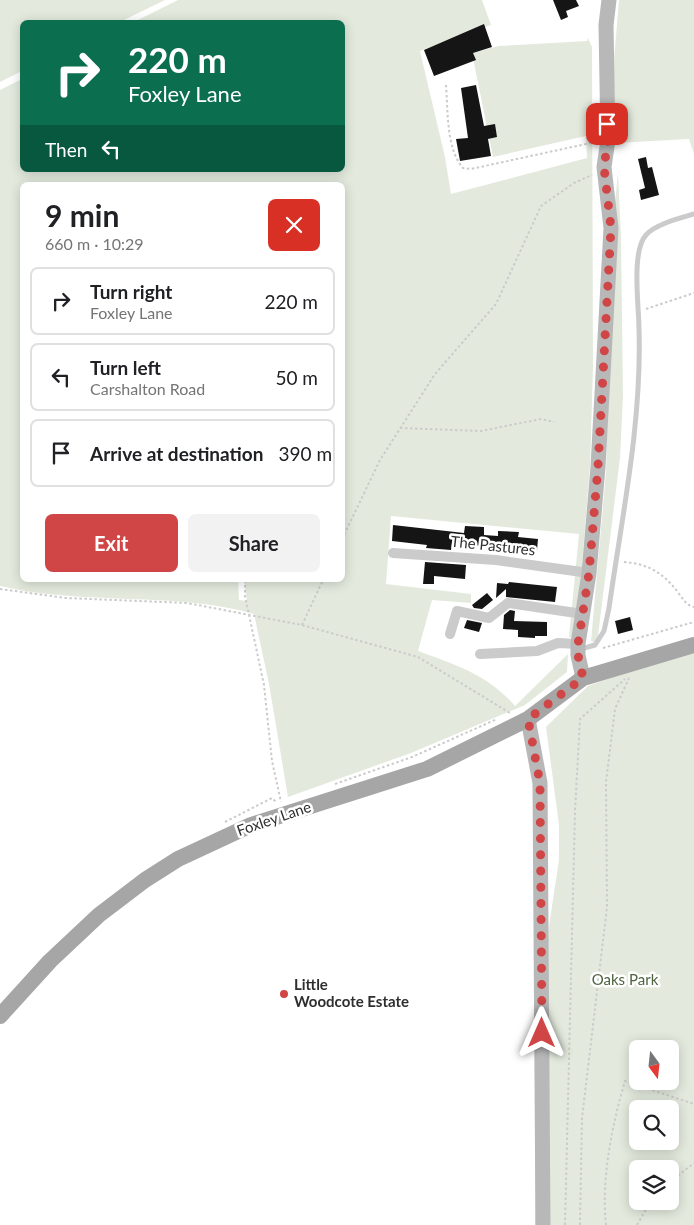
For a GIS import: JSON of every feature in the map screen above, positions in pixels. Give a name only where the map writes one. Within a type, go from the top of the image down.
[{"type":"main road","points":[[609,0],[606,26],[608,140],[604,167],[611,228],[598,467],[589,573],[578,647],[583,678],[694,645]]},
{"type":"main road","name":"Foxley Lane","points":[[0,1016],[50,961],[99,915],[145,880],[178,859],[214,841],[284,814],[427,769],[583,678]]},
{"type":"main road","points":[[522,714],[540,783],[543,1225]]},
{"type":"street","name":"The Pastures","points":[[393,553],[496,560],[589,573]]},
{"type":"street","points":[[450,634],[457,611],[489,618],[508,603],[583,614]]},
{"type":"street","points":[[480,654],[537,651],[558,643],[578,647]]},
{"type":"lane","points":[[578,647],[595,645],[604,631],[615,562],[634,436],[640,341],[638,260],[645,235],[668,221],[694,214]]},
{"type":"path","points":[[446,85],[451,136],[457,160],[463,168],[471,169],[608,140]]},
{"type":"path","points":[[345,533],[380,460],[435,374],[496,304],[541,206],[574,183],[597,173],[604,167]]},
{"type":"path","points":[[639,311],[694,293]]},
{"type":"path","points":[[400,428],[481,431],[541,419],[554,422]]},
{"type":"path","points":[[615,562],[653,567],[668,580],[687,604],[694,607]]},
{"type":"path","points":[[245,582],[245,596],[264,685],[272,760],[284,814]]},
{"type":"path","points":[[302,625],[322,582]]},
{"type":"path","points":[[0,589],[66,598],[187,603],[302,625],[418,657],[510,713],[522,714]]},
{"type":"path","points":[[601,648],[694,622]]},
{"type":"path","points":[[565,1225],[575,812],[580,719],[630,674],[615,709],[606,782],[607,907],[582,1118],[580,1225]]},
{"type":"path","points":[[606,1225],[604,1194],[615,1113],[625,1081],[694,1104]]},
{"type":"path","points":[[679,1175],[694,1163]]},
{"type":"path","points":[[637,1225],[646,1210]]},
{"type":"green space","points":[[0,0],[165,0],[124,20],[20,20],[20,72],[0,82]]},
{"type":"green space","points":[[178,0],[482,0],[491,25],[420,51],[445,157],[451,194],[587,158],[586,136],[493,157],[472,53],[499,46],[587,41],[588,38],[592,47],[593,368],[590,466],[576,639],[569,637],[579,534],[391,516],[386,584],[471,594],[471,603],[432,600],[418,651],[458,666],[482,678],[515,706],[568,654],[567,672],[525,705],[411,753],[288,797],[269,684],[254,614],[224,607],[192,603],[63,596],[0,586],[0,90],[20,80],[20,172],[345,172],[345,20],[138,20]]},
{"type":"green space","points":[[619,0],[694,0],[694,154],[689,139],[616,143],[612,85]]},
{"type":"green space","points":[[618,173],[621,238],[623,396],[620,458],[597,644],[591,641],[606,472],[613,222]]},
{"type":"green space","name":"Oaks Park","points":[[694,648],[694,1225],[535,1225],[535,1018],[559,860],[559,825],[546,727],[588,686]]},
{"type":"building","points":[[553,0],[576,0],[579,6],[566,11],[568,17],[561,20]]},
{"type":"building","points":[[484,24],[492,47],[473,53],[476,60],[434,76],[424,50]]},
{"type":"building","points":[[476,85],[484,126],[495,124],[497,137],[488,139],[491,156],[460,161],[456,139],[468,138],[461,88]]},
{"type":"building","points":[[646,157],[648,168],[652,167],[659,195],[641,200],[639,190],[645,188],[638,159]]},
{"type":"building","points":[[393,525],[464,533],[465,526],[484,527],[484,535],[498,536],[498,531],[519,532],[518,537],[538,539],[537,550],[514,549],[515,544],[486,543],[486,546],[452,544],[451,550],[426,548],[427,545],[392,541]]},
{"type":"building","points":[[425,562],[466,565],[465,579],[434,576],[434,584],[423,584]]},
{"type":"building","points":[[509,582],[557,587],[555,602],[506,597],[506,589],[496,598],[497,583],[508,584]]},
{"type":"building","points":[[487,593],[493,600],[482,609],[474,608],[472,605]]},
{"type":"building","points":[[510,610],[515,611],[514,621],[547,622],[547,636],[535,636],[535,638],[518,637],[518,630],[503,629],[504,615]]},
{"type":"building","points":[[630,617],[633,630],[618,634],[615,621]]},
{"type":"building","points":[[467,620],[482,623],[479,632],[464,628]]},
{"type":"place","name":"Little Woodcote Estate","points":[[284,994]]},
{"type":"route","points":[[542,1033],[540,783],[528,719],[583,678],[578,655],[578,644],[589,573],[598,467],[611,228],[604,167],[608,140],[607,124]]}]
